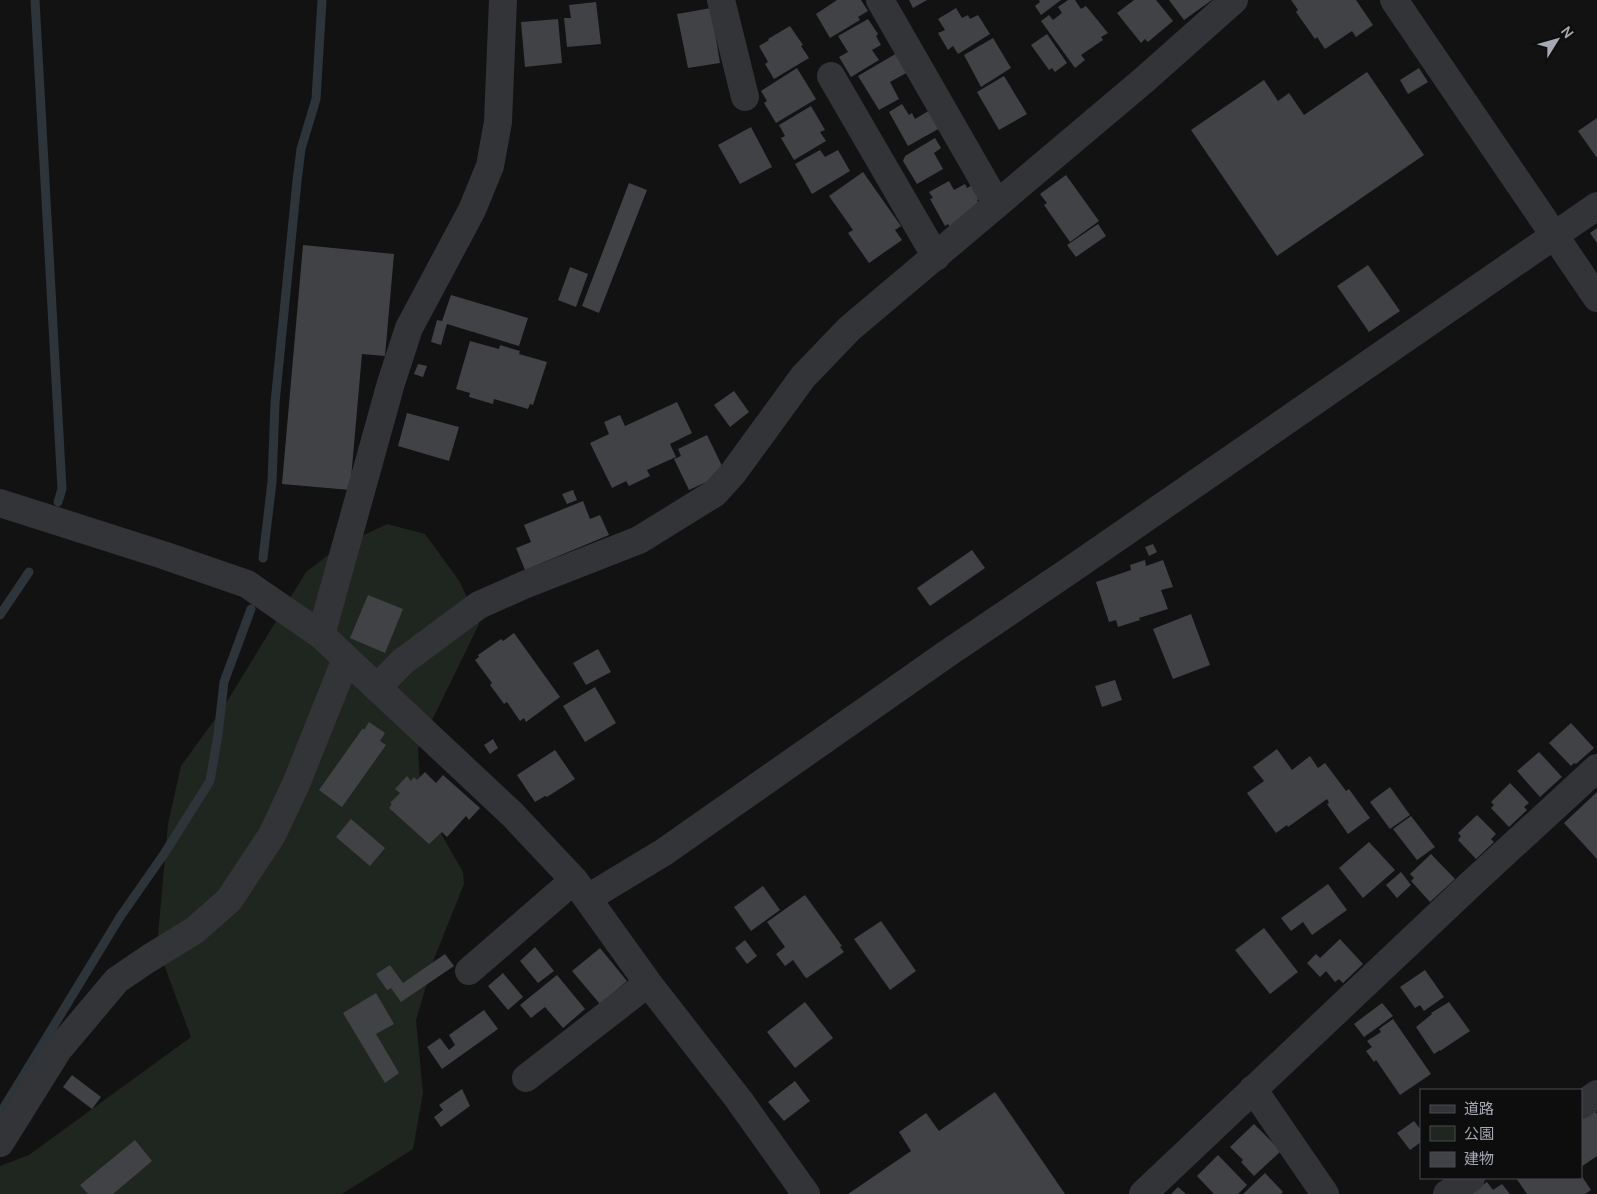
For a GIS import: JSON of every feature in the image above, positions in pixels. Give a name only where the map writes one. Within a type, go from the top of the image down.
[{"type":"street","points":[[321,635],[390,384],[409,328],[472,210],[490,166],[498,122],[503,0]]},
{"type":"street","points":[[721,0],[745,97]]},
{"type":"street","points":[[880,0],[997,204]]},
{"type":"street","points":[[377,688],[402,662],[479,605],[524,585],[639,540],[715,493],[733,473],[803,377],[849,329],[1144,80],[1234,0]]},
{"type":"street","points":[[1394,0],[1597,298]]},
{"type":"street","points":[[830,76],[936,257]]},
{"type":"street","points":[[469,971],[581,889],[664,852],[948,653],[1070,571],[1597,206]]},
{"type":"street","points":[[0,503],[163,555],[246,584],[321,635],[513,815],[581,889],[648,983],[739,1100],[806,1194]]},
{"type":"street","points":[[0,1142],[58,1050],[117,980],[195,930],[229,900],[272,835],[296,784],[346,658]]},
{"type":"street","points":[[1143,1194],[1472,883],[1597,768]]},
{"type":"street","points":[[526,1078],[648,983]]},
{"type":"street","points":[[1253,1089],[1325,1194]]},
{"type":"street","points":[[1582,1104],[1597,1094]]},
{"type":"street","points":[[1447,1194],[1470,1179]]},
{"type":"green space","points":[[387,524],[425,534],[460,582],[479,624],[418,749],[421,799],[463,872],[464,884],[434,959],[416,1020],[423,1093],[413,1149],[342,1194],[0,1194],[0,1166],[29,1155],[191,1037],[157,946],[168,824],[181,766],[223,708],[306,572],[339,547]]},
{"type":"building","points":[[837,0],[861,0],[868,11],[858,17],[860,20],[830,38],[816,14]]},
{"type":"building","points":[[909,0],[927,0],[913,8]]},
{"type":"building","points":[[1039,0],[1061,0],[1041,15],[1035,6],[1040,2]]},
{"type":"building","points":[[1068,0],[1075,0],[1081,9],[1086,6],[1108,33],[1101,37],[1103,40],[1081,55],[1085,60],[1075,68],[1041,21],[1049,15],[1053,20],[1062,13],[1058,7]]},
{"type":"building","points":[[1134,0],[1156,0],[1173,21],[1148,42],[1145,39],[1141,43],[1117,13]]},
{"type":"building","points":[[1169,0],[1212,0],[1184,20]]},
{"type":"building","points":[[1291,0],[1356,0],[1373,25],[1356,37],[1352,31],[1325,49],[1317,37],[1315,39],[1296,12],[1298,10]]},
{"type":"building","points":[[596,2],[601,44],[567,47],[564,18],[571,18],[569,5]]},
{"type":"building","points":[[711,8],[720,63],[688,68],[677,14]]},
{"type":"building","points":[[956,8],[962,18],[968,15],[970,19],[978,15],[990,34],[958,54],[953,46],[948,50],[938,33],[945,30],[938,19]]},
{"type":"building","points":[[558,19],[562,63],[525,67],[521,22]]},
{"type":"building","points":[[868,19],[878,34],[876,36],[881,45],[872,50],[879,60],[851,77],[839,57],[848,52],[838,36]]},
{"type":"building","points":[[790,26],[809,58],[774,79],[765,64],[768,62],[759,46]]},
{"type":"building","points":[[1047,34],[1067,63],[1055,72],[1052,68],[1049,70],[1031,45]]},
{"type":"building","points":[[993,38],[1011,68],[981,87],[964,55]]},
{"type":"building","points":[[897,53],[908,72],[890,82],[899,99],[879,110],[858,76]]},
{"type":"building","points":[[797,68],[816,99],[776,123],[764,103],[767,101],[761,91]]},
{"type":"building","points":[[1419,68],[1428,82],[1408,94],[1400,80]]},
{"type":"building","points":[[1367,72],[1424,155],[1277,256],[1191,130],[1264,80],[1278,101],[1289,93],[1304,115]]},
{"type":"building","points":[[1004,76],[1027,114],[999,130],[977,92]]},
{"type":"building","points":[[902,104],[909,115],[912,113],[915,119],[930,110],[940,128],[908,146],[889,112]]},
{"type":"building","points":[[811,106],[825,130],[820,132],[826,141],[794,160],[781,138],[785,136],[779,125]]},
{"type":"building","points":[[1597,118],[1597,158],[1578,131]]},
{"type":"building","points":[[751,127],[772,167],[740,184],[718,145]]},
{"type":"building","points":[[935,138],[941,148],[934,153],[943,169],[917,184],[903,161],[905,156]]},
{"type":"building","points":[[820,150],[825,157],[838,150],[850,171],[812,194],[795,164]]},
{"type":"building","points":[[863,172],[901,226],[895,230],[902,240],[869,263],[848,233],[853,230],[829,196]]},
{"type":"building","points":[[1066,175],[1099,221],[1070,242],[1044,205],[1047,203],[1040,194]]},
{"type":"building","points":[[949,181],[954,190],[965,184],[967,188],[974,184],[981,198],[977,200],[980,206],[951,229],[948,224],[945,226],[930,199],[933,198],[929,192]]},
{"type":"building","points":[[629,183],[647,190],[599,313],[582,306]]},
{"type":"building","points":[[1098,224],[1106,236],[1076,257],[1067,245]]},
{"type":"building","points":[[1597,228],[1597,243],[1590,233]]},
{"type":"building","points":[[303,245],[394,254],[385,356],[362,354],[350,490],[282,484]]},
{"type":"building","points":[[1368,265],[1400,311],[1369,332],[1337,286]]},
{"type":"building","points":[[570,267],[588,274],[576,307],[558,300]]},
{"type":"building","points":[[451,295],[528,318],[519,346],[447,324],[441,345],[431,342],[437,320],[442,321]]},
{"type":"building","points":[[470,341],[499,349],[500,345],[520,351],[519,354],[547,362],[533,405],[530,404],[528,409],[494,399],[493,404],[469,397],[470,393],[456,389]]},
{"type":"building","points":[[418,364],[427,366],[423,377],[414,374]]},
{"type":"building","points":[[734,391],[749,412],[730,427],[714,405]]},
{"type":"building","points":[[677,402],[692,433],[670,444],[676,457],[647,470],[650,476],[629,486],[626,481],[612,488],[590,443],[609,434],[604,422],[620,415],[625,426]]},
{"type":"building","points":[[407,413],[459,427],[449,461],[398,446]]},
{"type":"building","points":[[707,435],[724,470],[719,476],[689,490],[674,459],[681,456],[678,449]]},
{"type":"building","points":[[573,490],[577,500],[567,504],[562,494]]},
{"type":"building","points":[[583,501],[590,519],[600,515],[609,535],[525,570],[516,548],[531,542],[524,525]]},
{"type":"building","points":[[1153,544],[1157,552],[1149,556],[1145,547]]},
{"type":"building","points":[[972,550],[985,568],[930,606],[917,588]]},
{"type":"building","points":[[1145,560],[1146,566],[1163,560],[1173,587],[1161,590],[1168,609],[1118,627],[1116,620],[1109,622],[1096,582],[1131,570],[1130,565]]},
{"type":"building","points":[[368,595],[403,609],[385,653],[350,638]]},
{"type":"building","points":[[1191,614],[1210,665],[1173,679],[1153,629]]},
{"type":"building","points":[[514,633],[560,697],[526,722],[524,718],[520,721],[507,702],[504,704],[490,685],[492,683],[475,660],[479,657],[478,655],[501,639],[503,641]]},
{"type":"building","points":[[598,649],[611,672],[586,685],[573,663]]},
{"type":"building","points":[[1115,680],[1122,700],[1102,707],[1095,686]]},
{"type":"building","points":[[595,687],[616,723],[585,742],[563,706]]},
{"type":"building","points":[[369,722],[385,733],[380,741],[386,745],[342,807],[319,790]]},
{"type":"building","points":[[1571,723],[1594,748],[1576,764],[1574,763],[1571,766],[1549,743]]},
{"type":"building","points":[[493,739],[498,748],[490,754],[484,745]]},
{"type":"building","points":[[1277,749],[1292,770],[1310,756],[1318,768],[1325,763],[1346,791],[1349,789],[1370,818],[1348,834],[1327,804],[1329,803],[1327,799],[1288,827],[1287,825],[1276,833],[1247,793],[1264,781],[1253,767]]},
{"type":"building","points":[[555,750],[575,779],[547,797],[545,796],[535,802],[517,775]]},
{"type":"building","points":[[1539,752],[1562,777],[1540,797],[1517,771]]},
{"type":"building","points":[[425,772],[436,783],[443,775],[480,808],[469,820],[466,816],[447,837],[442,832],[429,844],[389,808],[392,804],[390,803],[400,793],[395,789],[407,776],[411,781],[414,777],[417,780]]},
{"type":"building","points":[[1510,783],[1529,803],[1524,807],[1527,810],[1509,827],[1491,808],[1494,805],[1491,802]]},
{"type":"building","points":[[1390,787],[1410,815],[1390,829],[1370,802]]},
{"type":"building","points":[[1597,792],[1597,859],[1564,823]]},
{"type":"building","points":[[1477,815],[1496,834],[1491,839],[1494,842],[1476,859],[1458,840],[1461,836],[1458,833]]},
{"type":"building","points":[[1411,816],[1435,847],[1417,860],[1393,829]]},
{"type":"building","points":[[351,819],[385,848],[370,866],[336,837]]},
{"type":"building","points":[[1369,842],[1395,870],[1363,898],[1339,868]]},
{"type":"building","points":[[1431,854],[1455,879],[1430,902],[1411,881],[1414,878],[1410,874]]},
{"type":"building","points":[[1401,872],[1411,885],[1397,898],[1386,885]]},
{"type":"building","points":[[1328,884],[1347,910],[1312,935],[1303,922],[1291,931],[1281,918]]},
{"type":"building","points":[[763,886],[780,910],[751,931],[734,907]]},
{"type":"building","points":[[805,895],[842,946],[840,947],[844,952],[807,978],[793,960],[785,966],[776,954],[785,947],[767,922]]},
{"type":"building","points":[[881,921],[916,971],[890,990],[854,939]]},
{"type":"building","points":[[1264,928],[1298,972],[1270,994],[1235,950]]},
{"type":"building","points":[[1340,939],[1363,964],[1343,983],[1339,979],[1335,982],[1326,971],[1320,977],[1307,963],[1316,954],[1320,958]]},
{"type":"building","points":[[745,940],[757,956],[747,964],[735,948]]},
{"type":"building","points":[[535,947],[554,971],[538,983],[520,961]]},
{"type":"building","points":[[600,948],[627,981],[600,1004],[572,971]]},
{"type":"building","points":[[445,954],[454,966],[401,1002],[391,988],[387,990],[376,974],[390,965],[403,983]]},
{"type":"building","points":[[1425,970],[1444,997],[1424,1011],[1420,1005],[1415,1008],[1400,987]]},
{"type":"building","points":[[503,973],[523,997],[508,1010],[488,986]]},
{"type":"building","points":[[557,975],[585,1009],[563,1028],[545,1007],[531,1018],[520,1005]]},
{"type":"building","points":[[376,993],[394,1024],[376,1034],[399,1073],[385,1083],[343,1013]]},
{"type":"building","points":[[805,1002],[833,1038],[795,1068],[767,1032]]},
{"type":"building","points":[[1449,1002],[1470,1031],[1434,1054],[1416,1027],[1431,1013]]},
{"type":"building","points":[[1382,1003],[1393,1016],[1364,1037],[1354,1024]]},
{"type":"building","points":[[484,1010],[498,1029],[442,1069],[427,1047],[440,1038],[449,1050],[455,1045],[449,1035]]},
{"type":"building","points":[[1393,1019],[1431,1074],[1400,1095],[1376,1060],[1374,1062],[1366,1051],[1372,1047],[1367,1041],[1381,1032],[1379,1029]]},
{"type":"building","points":[[72,1075],[101,1097],[92,1109],[63,1087]]},
{"type":"building","points":[[795,1081],[810,1101],[784,1121],[768,1102]]},
{"type":"building","points":[[462,1089],[470,1106],[441,1127],[434,1117],[443,1110],[439,1105]]},
{"type":"building","points":[[995,1092],[1065,1194],[848,1194],[911,1151],[899,1132],[926,1113],[939,1131]]},
{"type":"building","points":[[1594,1110],[1597,1114],[1597,1156],[1582,1166],[1582,1118]]},
{"type":"building","points":[[1414,1121],[1420,1129],[1420,1143],[1410,1150],[1397,1133]]},
{"type":"building","points":[[1254,1124],[1281,1151],[1254,1176],[1241,1162],[1243,1160],[1230,1147]]},
{"type":"building","points":[[135,1140],[152,1161],[113,1194],[88,1194],[80,1185]]},
{"type":"building","points":[[1218,1155],[1247,1185],[1238,1194],[1214,1194],[1197,1176]]},
{"type":"building","points":[[1265,1173],[1283,1192],[1281,1194],[1243,1194]]},
{"type":"building","points":[[1582,1176],[1591,1190],[1585,1194],[1527,1194],[1517,1179],[1582,1179]]},
{"type":"building","points":[[1487,1182],[1493,1190],[1502,1184],[1510,1194],[1470,1194]]},
{"type":"building","points":[[1178,1187],[1186,1194],[1171,1194]]},
{"type":"waterway","points":[[35,0],[62,489],[58,502]]},
{"type":"waterway","points":[[263,558],[272,482],[275,403],[297,181],[301,149],[316,99],[322,0]]},
{"type":"waterway","points":[[0,615],[29,572]]},
{"type":"waterway","points":[[0,1114],[120,917],[164,854],[210,781],[224,682],[251,609]]}]
